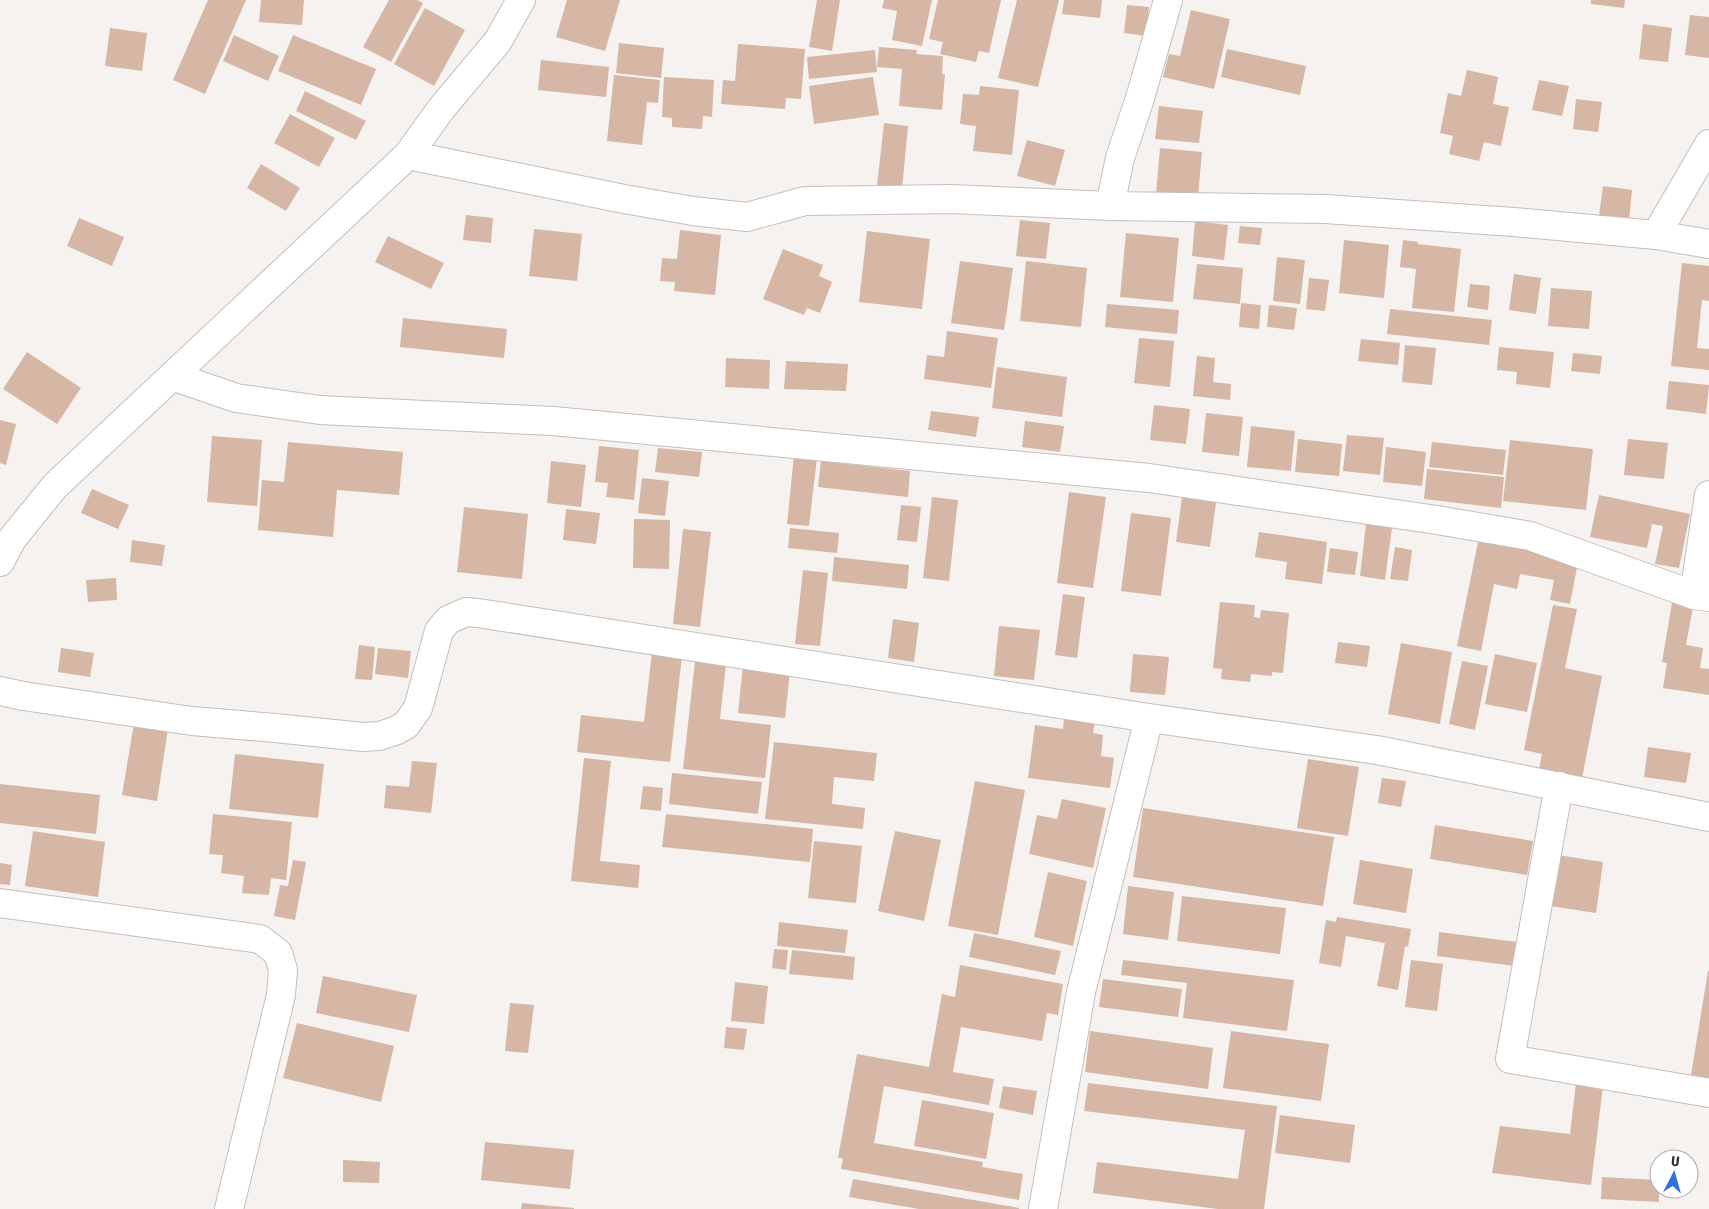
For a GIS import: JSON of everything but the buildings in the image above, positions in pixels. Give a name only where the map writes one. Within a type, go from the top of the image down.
[{"type":"street","points":[[4,545],[55,486],[408,155],[441,109],[498,41],[521,0]]},
{"type":"street","points":[[1110,206],[1120,158],[1141,95],[1168,0]]},
{"type":"street","points":[[1656,235],[1709,144]]},
{"type":"street","points":[[408,155],[624,199],[692,211],[747,217],[805,201],[952,199],[1110,206],[1325,209],[1514,222],[1656,235],[1709,244]]},
{"type":"street","points":[[172,376],[236,398],[320,410],[554,421],[1168,481],[1437,520],[1530,536],[1701,596],[1709,494]]},
{"type":"street","points":[[0,691],[192,721],[363,737],[379,736],[406,725],[418,708],[440,631],[448,620],[466,612],[478,612],[1149,718],[1377,750],[1709,817]]},
{"type":"street","points":[[1043,1209],[1082,992],[1149,718]]},
{"type":"street","points":[[1559,786],[1510,1059],[1709,1093]]},
{"type":"street","points":[[0,903],[260,939],[278,953],[283,970],[281,995],[229,1209]]}]
